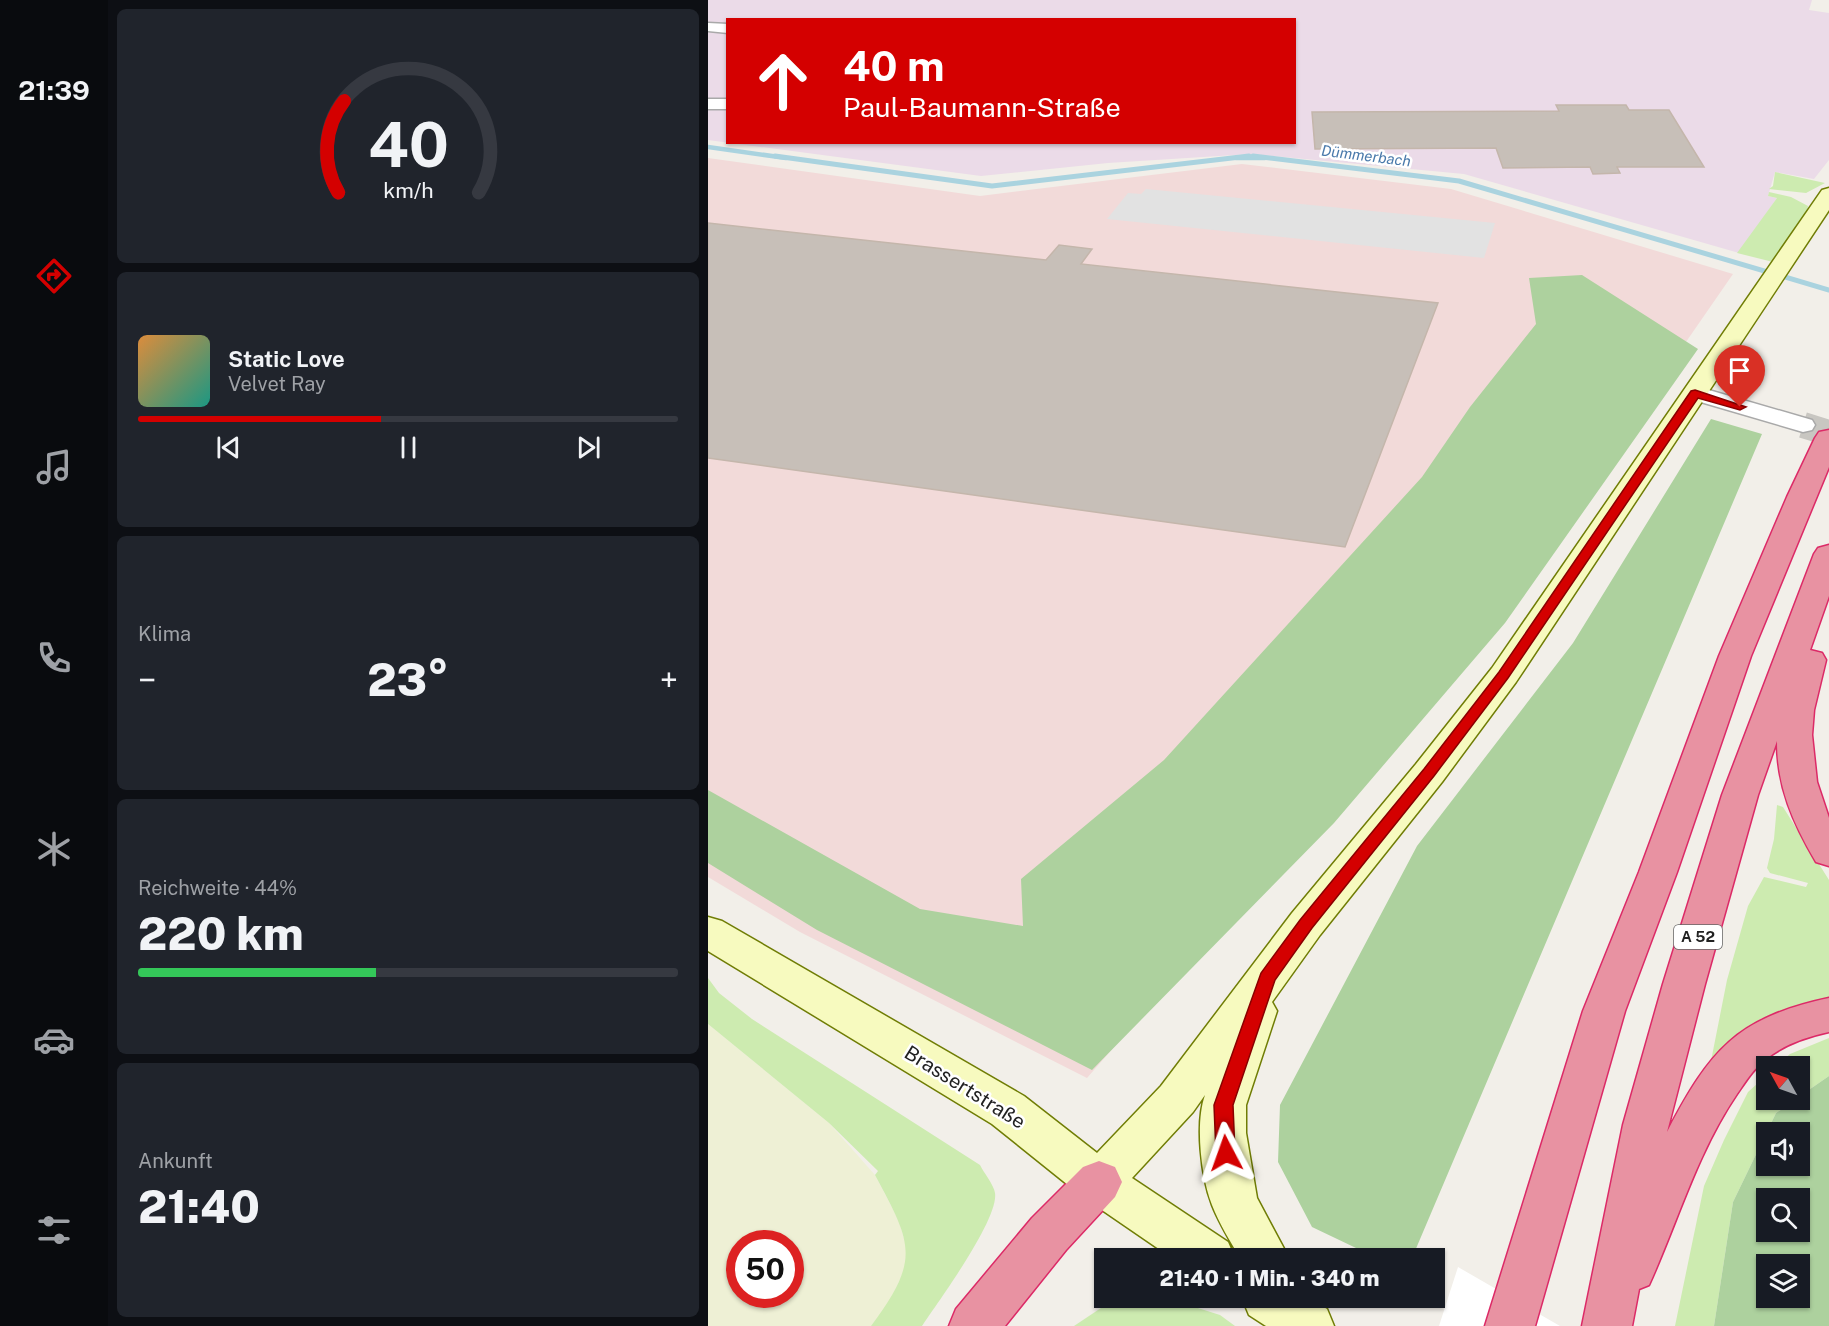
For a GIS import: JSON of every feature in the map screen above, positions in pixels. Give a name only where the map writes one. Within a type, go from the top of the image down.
[{"type":"highway","points":[[1513,1313],[1604,1011],[1658,872],[1735,656],[1801,497],[1816,431]]},
{"type":"highway","points":[[1828,557],[1822,624],[1796,712],[1793,751],[1798,789],[1817,836],[1829,852]]},
{"type":"highway","name":"A 52","points":[[1608,1326],[1646,1125],[1684,984],[1740,795],[1828,557]]},
{"type":"highway","points":[[1608,1326],[1692,1128],[1714,1090],[1742,1054],[1763,1039],[1787,1027],[1829,1015]]},
{"type":"highway","points":[[974,1326],[1042,1242],[1100,1182]]},
{"type":"main road","points":[[1100,1182],[1177,1098],[1306,924],[1429,773],[1504,675],[1829,194]]},
{"type":"main road","name":"Brassertstraße","points":[[708,932],[1008,1110],[1100,1182],[1196,1248]]},
{"type":"main road","points":[[1260,1248],[1235,1203],[1228,1173],[1223,1133],[1224,1105],[1267,978]]},
{"type":"street","points":[[708,27],[726,29]]},
{"type":"street","points":[[708,104],[726,104]]},
{"type":"street","points":[[1695,393],[1816,431]]},
{"type":"shaded area","points":[[708,0],[1812,0],[1809,10],[1829,13],[1829,160],[1814,179],[1775,172],[1768,196],[1777,198],[1739,253],[1464,174],[1251,154],[1108,163],[981,176],[738,144],[1296,144],[1296,18],[726,18],[726,142],[708,140]]},
{"type":"shaded area","points":[[708,158],[980,196],[1242,164],[1451,189],[1733,274],[1524,576],[1087,1078],[800,932],[708,877]]},
{"type":"shaded area","points":[[1146,189],[1495,223],[1484,258],[1107,219],[1128,193],[1141,194]]},
{"type":"green space","points":[[1775,172],[1825,183],[1806,193],[1769,189],[1773,186]]},
{"type":"green space","points":[[1769,192],[1791,197],[1808,206],[1807,212],[1773,262],[1737,253],[1777,198],[1768,196]]},
{"type":"green space","points":[[1582,275],[1698,349],[1505,623],[1334,823],[1092,1070],[817,930],[708,863],[708,790],[920,909],[1023,926],[1021,879],[1164,760],[1422,477],[1470,407],[1536,324],[1529,278]]},
{"type":"green space","points":[[1711,419],[1762,434],[1416,1248],[1356,1248],[1312,1227],[1278,1162],[1280,1105],[1417,846],[1573,643]]},
{"type":"green space","points":[[1777,805],[1783,807],[1829,880],[1829,1003],[1769,1020],[1762,1018],[1729,1041],[1711,1061],[1727,980],[1748,906],[1764,877],[1806,887],[1808,883],[1770,873],[1767,868],[1774,839]]},
{"type":"green space","points":[[708,978],[719,993],[752,1019],[980,1165],[989,1179],[995,1193],[994,1205],[988,1221],[966,1260],[922,1326],[871,1326],[898,1284],[904,1267],[906,1251],[897,1218],[875,1175],[878,1171],[829,1123],[708,1024]]},
{"type":"green space","points":[[708,1024],[829,1123],[875,1175],[899,1221],[907,1249],[905,1269],[889,1303],[871,1326],[708,1326]]},
{"type":"green space","points":[[1829,1038],[1829,1076],[1810,1089],[1810,1056],[1788,1056]]},
{"type":"green space","points":[[1829,1076],[1829,1326],[1714,1326],[1733,1202],[1756,1154],[1756,1176],[1810,1176],[1810,1122],[1772,1122],[1780,1110],[1810,1110],[1810,1089]]},
{"type":"green space","points":[[1756,1085],[1756,1110],[1780,1110],[1772,1122],[1756,1122],[1756,1154],[1733,1202],[1714,1326],[1675,1326],[1704,1186],[1748,1092]]},
{"type":"green space","points":[[1101,1308],[1198,1308],[1220,1315],[1235,1326],[1074,1326]]},
{"type":"pier","points":[[1458,1267],[1560,1326],[1439,1326]]},
{"type":"building","points":[[1556,105],[1626,105],[1629,110],[1669,110],[1704,167],[1617,167],[1620,173],[1593,174],[1590,167],[1503,168],[1496,148],[1315,149],[1312,112],[1559,111]]},
{"type":"building","points":[[708,223],[1046,260],[1059,245],[1092,249],[1081,264],[1438,303],[1345,547],[708,458]]},
{"type":"waterway","name":"Dümmerbach","points":[[708,147],[786,158]]},
{"type":"waterway","name":"Dümmerbach","points":[[775,156],[992,186],[1249,156]]},
{"type":"waterway","name":"Dümmerbach","points":[[1253,156],[1459,181],[1829,290]]},
{"type":"waterway","name":"Dümmerbach","points":[[1236,158],[1265,158]]},
{"type":"tunnel","points":[[1803,425],[1829,433]]},
{"type":"route","points":[[1226,1153],[1223,1133],[1224,1105],[1267,978],[1306,924],[1429,773],[1504,675],[1695,393],[1740,407]]}]
